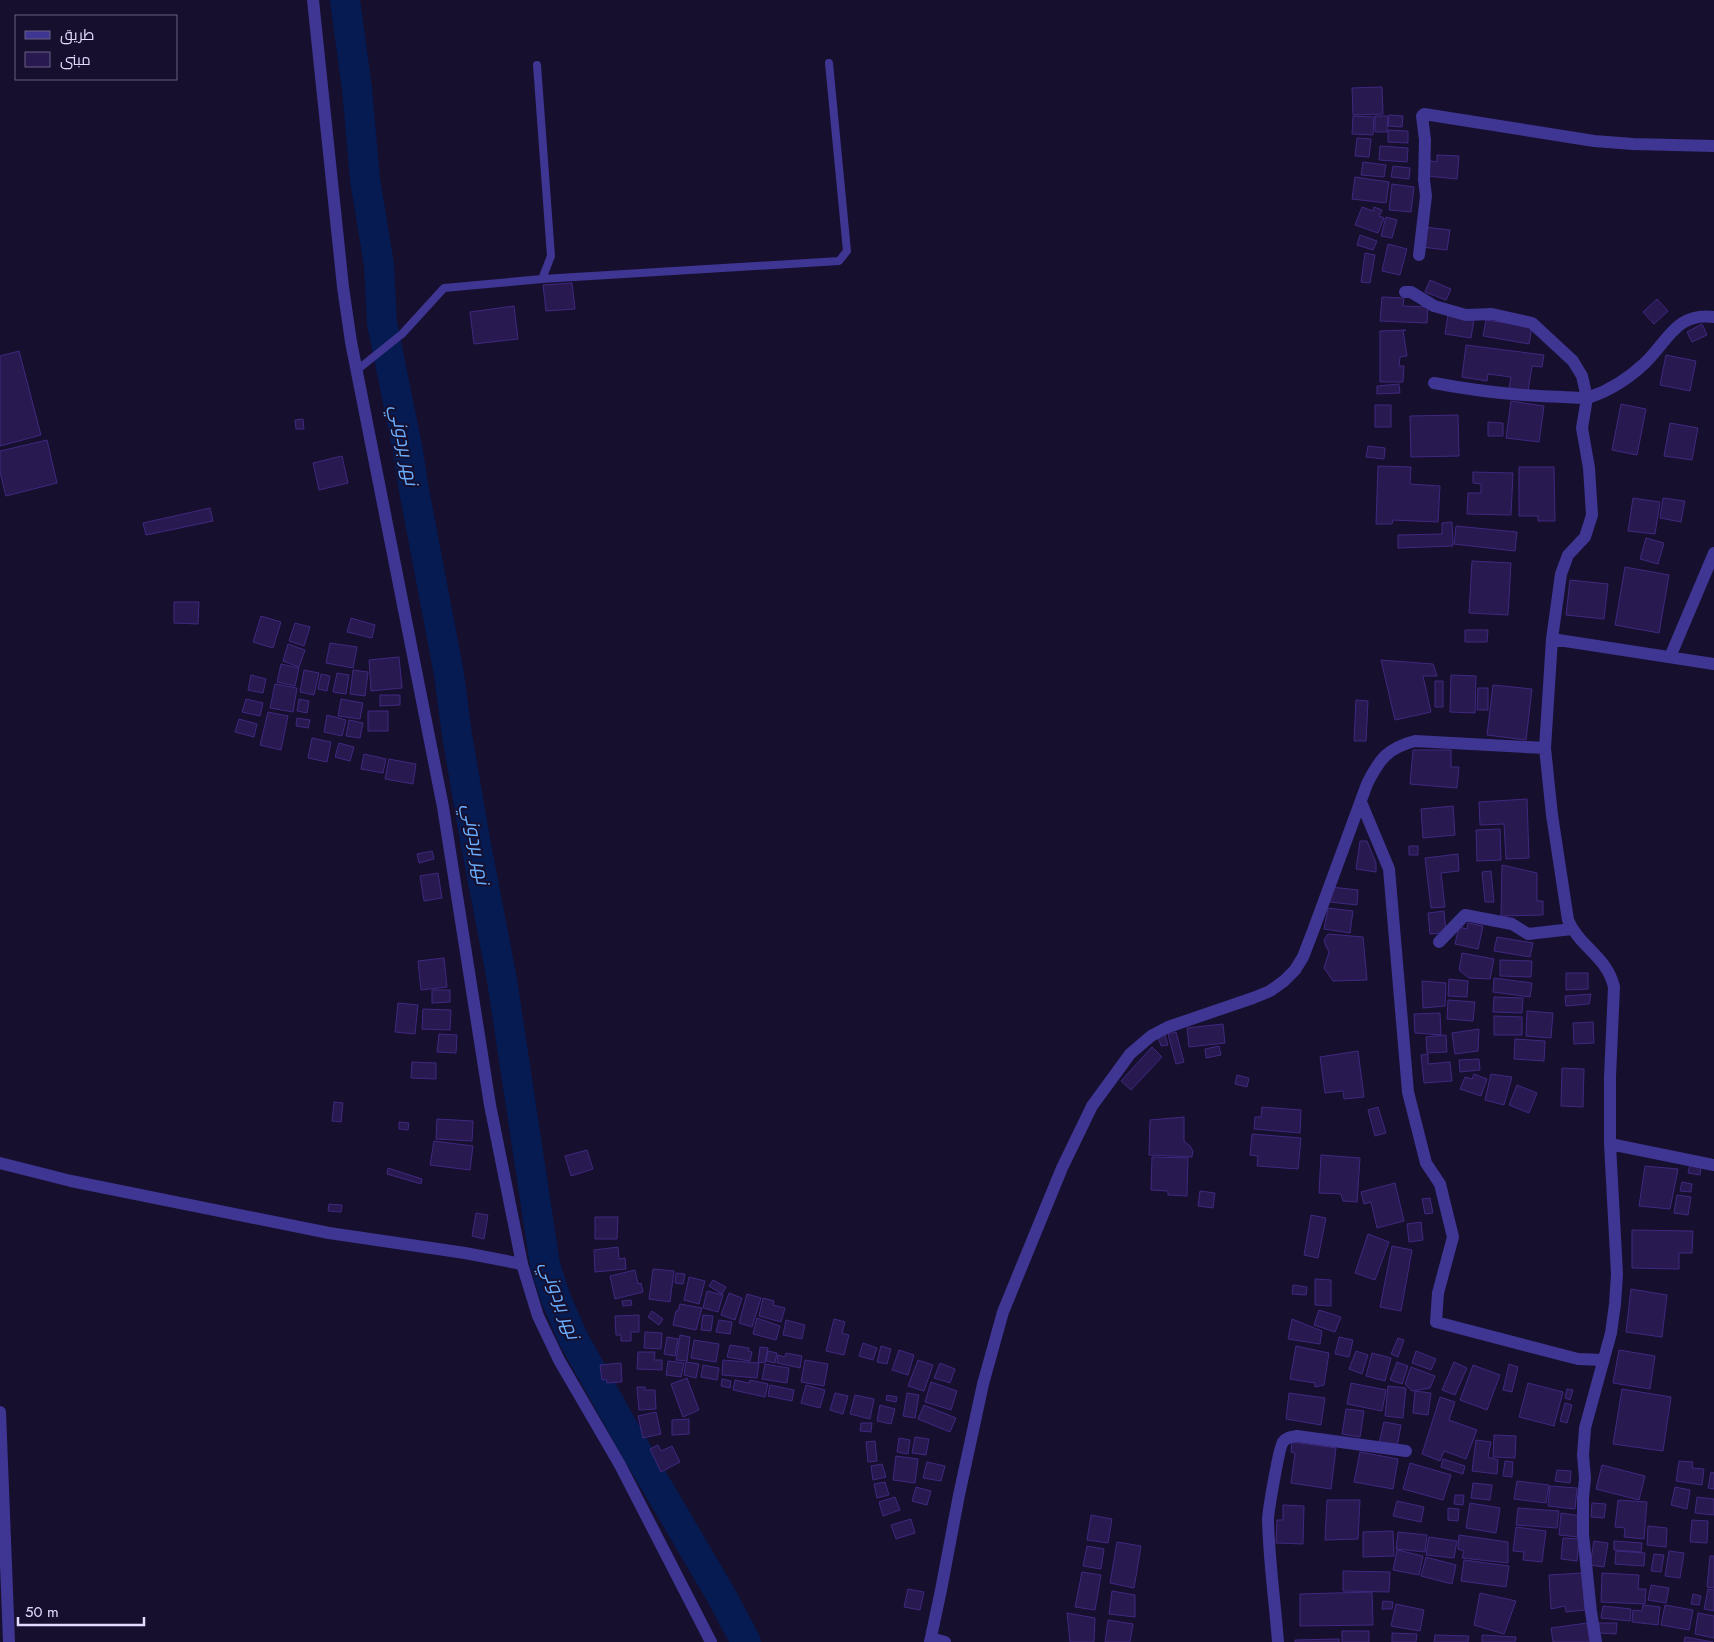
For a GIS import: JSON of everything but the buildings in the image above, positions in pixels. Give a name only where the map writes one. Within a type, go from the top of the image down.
[{"type":"street","points":[[313,0],[343,287],[357,370],[443,807],[490,1104],[522,1264],[538,1316],[559,1360],[620,1465],[711,1642]]},
{"type":"street","points":[[1420,255],[1426,196],[1424,180],[1425,140],[1422,116],[1425,113],[1594,141],[1714,146]]},
{"type":"street","points":[[1405,292],[1411,292],[1434,306],[1466,315],[1492,314],[1532,323],[1573,361],[1582,376],[1587,398],[1582,428],[1589,468],[1592,515],[1585,537],[1568,554],[1562,574],[1552,638],[1545,748],[1564,902],[1568,920],[1572,929],[1611,974],[1614,987],[1610,1078],[1610,1144],[1617,1274],[1612,1323],[1585,1428],[1583,1455],[1586,1478],[1583,1498],[1583,1534],[1596,1642]]},
{"type":"street","points":[[1434,383],[1510,393],[1587,398],[1629,378],[1646,362],[1673,329],[1684,321],[1695,317],[1714,316]]},
{"type":"street","points":[[1670,657],[1714,553]]},
{"type":"street","points":[[1552,638],[1714,664]]},
{"type":"street","points":[[946,1642],[930,1640],[983,1384],[1003,1312],[1062,1168],[1092,1106],[1130,1054],[1151,1036],[1168,1027],[1253,998],[1284,981],[1295,970],[1314,931],[1367,784],[1377,765],[1387,754],[1400,745],[1414,741],[1545,748]]},
{"type":"street","points":[[1361,802],[1389,869],[1408,1092],[1426,1163],[1440,1184],[1453,1238],[1438,1293],[1436,1322],[1578,1359],[1603,1360]]},
{"type":"street","points":[[1439,942],[1465,916],[1512,924],[1528,934],[1572,929]]},
{"type":"street","points":[[1610,1144],[1714,1165]]},
{"type":"street","points":[[0,1163],[71,1181],[329,1233],[466,1253],[522,1264]]},
{"type":"street","points":[[0,1412],[9,1642]]},
{"type":"street","points":[[1278,1642],[1268,1518],[1280,1447],[1290,1437],[1297,1436],[1406,1450]]},
{"type":"lane","points":[[357,370],[402,334],[444,288],[542,279],[839,261],[847,250],[829,63]]},
{"type":"lane","points":[[537,65],[551,256],[542,279]]},
{"type":"waterway","name":"نهر بردوني","points":[[345,0],[357,89],[365,179],[379,265],[382,323],[408,451],[449,674],[457,735],[476,845],[502,980],[545,1265],[556,1299],[574,1340],[721,1595],[746,1642]]}]
